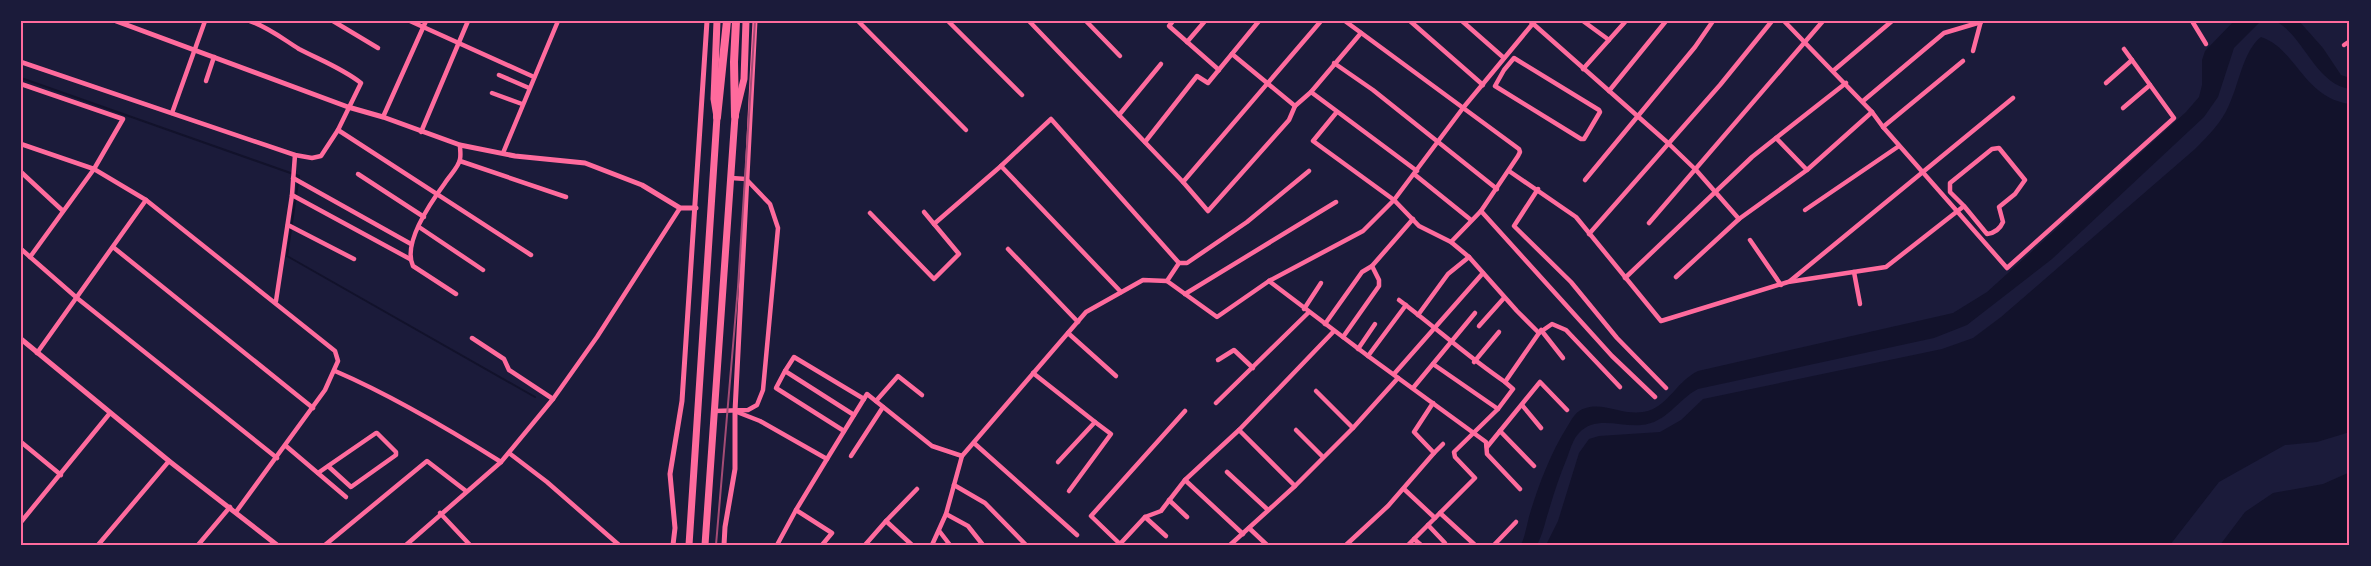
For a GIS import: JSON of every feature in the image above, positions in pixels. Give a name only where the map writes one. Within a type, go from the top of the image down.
[{"type":"highway","points":[[717,21],[714,99],[717,117]]},
{"type":"highway","points":[[689,545],[717,117],[727,21]]},
{"type":"highway","points":[[705,545],[735,116],[736,21]]},
{"type":"highway","points":[[735,116],[744,78],[746,21]]},
{"type":"street","points":[[116,21],[460,146],[515,156],[585,163],[642,185],[680,208],[696,208]]},
{"type":"street","points":[[172,113],[205,21]]},
{"type":"street","points":[[21,62],[294,155],[312,158],[321,156],[338,130],[361,82],[331,63],[252,21]]},
{"type":"street","points":[[333,21],[378,48]]},
{"type":"street","points":[[410,21],[423,29],[534,77]]},
{"type":"street","points":[[383,117],[426,21]]},
{"type":"street","points":[[421,133],[468,21]]},
{"type":"street","points":[[503,153],[558,21]]},
{"type":"street","points":[[674,545],[675,528],[670,474],[682,401],[707,21]]},
{"type":"street","points":[[724,545],[735,469],[735,411],[755,21]]},
{"type":"street","points":[[858,21],[966,130]]},
{"type":"street","points":[[948,21],[1022,95]]},
{"type":"street","points":[[1029,21],[1208,211],[1289,120],[1295,106],[1311,92],[1361,33]]},
{"type":"street","points":[[1086,21],[1120,56]]},
{"type":"street","points":[[1173,21],[1169,26],[1219,70]]},
{"type":"street","points":[[1187,42],[1205,21]]},
{"type":"street","points":[[1145,142],[1197,76],[1208,83],[1259,21]]},
{"type":"street","points":[[1183,182],[1321,21]]},
{"type":"street","points":[[1345,21],[1519,149],[1520,152],[1509,171],[1481,211],[1451,242]]},
{"type":"street","points":[[1410,21],[1483,85]]},
{"type":"street","points":[[1462,21],[1504,58]]},
{"type":"street","points":[[1583,21],[1609,40]]},
{"type":"street","points":[[1609,91],[1666,21]]},
{"type":"street","points":[[1585,180],[1713,21]]},
{"type":"street","points":[[1589,234],[1773,21]]},
{"type":"street","points":[[1784,21],[1863,101],[1882,127],[2007,268],[2174,118],[2124,49]]},
{"type":"street","points":[[1649,223],[1823,21]]},
{"type":"street","points":[[1833,71],[1892,21]]},
{"type":"street","points":[[1973,51],[1981,21]]},
{"type":"street","points":[[1863,101],[1944,33],[1981,21]]},
{"type":"street","points":[[2192,21],[2205,44]]},
{"type":"street","points":[[932,545],[940,532],[962,456],[1086,312],[1143,280],[1167,281],[1217,317],[1269,281],[1363,231],[1394,200],[1463,108],[1533,22],[1668,143],[1696,170],[1738,219]]},
{"type":"street","points":[[1583,69],[1625,22]]},
{"type":"street","points":[[2344,45],[2350,41]]},
{"type":"street","points":[[1232,54],[1268,81],[1295,106]]},
{"type":"street","points":[[206,81],[214,57]]},
{"type":"street","points":[[1516,58],[1599,110],[1600,112],[1584,139],[1495,86],[1504,69],[1512,59],[1516,58]]},
{"type":"street","points":[[2106,83],[2132,60]]},
{"type":"street","points":[[1882,127],[1963,61]]},
{"type":"street","points":[[1334,63],[1438,141],[1497,189]]},
{"type":"street","points":[[1119,115],[1161,64]]},
{"type":"street","points":[[1498,66],[1504,69]]},
{"type":"street","points":[[499,75],[529,88]]},
{"type":"street","points":[[1625,278],[1752,157],[1846,83]]},
{"type":"street","points":[[21,84],[123,119],[94,169],[30,257]]},
{"type":"street","points":[[2123,108],[2150,85]]},
{"type":"street","points":[[1311,92],[1471,220]]},
{"type":"street","points":[[492,93],[522,104]]},
{"type":"street","points":[[1788,282],[2013,98]]},
{"type":"street","points":[[1676,277],[1738,219],[1807,170],[1872,112]]},
{"type":"street","points":[[1336,113],[1313,141],[1394,200],[1419,226],[1451,242],[1469,257],[1504,298],[1540,331],[1563,358]]},
{"type":"street","points":[[934,224],[1051,119],[1179,263],[1186,263],[1247,222],[1309,171]]},
{"type":"street","points":[[338,130],[531,255]]},
{"type":"street","points":[[1776,138],[1807,170]]},
{"type":"street","points":[[21,144],[94,169],[146,200],[276,301],[335,351],[338,361],[335,370],[313,408],[236,512]]},
{"type":"street","points":[[456,294],[413,266],[410,259],[411,243],[424,217],[460,161],[460,146]]},
{"type":"street","points":[[1805,210],[1899,146]]},
{"type":"street","points":[[1999,148],[2025,180],[2015,194],[1999,207],[2003,222],[2001,227],[1987,234],[1964,206],[1950,192],[1950,183],[1992,149],[1999,148]]},
{"type":"street","points":[[276,301],[292,195],[294,155]]},
{"type":"street","points":[[460,161],[566,197]]},
{"type":"street","points":[[1001,166],[1121,292]]},
{"type":"street","points":[[1509,171],[1576,217],[1661,321],[1788,282],[1886,267],[1964,206]]},
{"type":"street","points":[[21,172],[63,211]]},
{"type":"street","points":[[358,174],[424,217]]},
{"type":"street","points":[[293,178],[411,243]]},
{"type":"street","points":[[714,411],[748,410],[757,405],[763,390],[778,228],[770,204],[746,179],[731,178]]},
{"type":"street","points":[[1538,189],[1514,226],[1571,282],[1617,338],[1666,388]]},
{"type":"street","points":[[292,195],[410,259]]},
{"type":"street","points":[[37,353],[146,200]]},
{"type":"street","points":[[1185,294],[1336,202]]},
{"type":"street","points":[[406,545],[501,462],[553,399],[601,331],[680,208]]},
{"type":"street","points":[[1481,211],[1612,356],[1655,397]]},
{"type":"street","points":[[870,213],[934,279],[959,254],[924,212]]},
{"type":"street","points":[[1325,324],[1362,272],[1372,266],[1413,219]]},
{"type":"street","points":[[288,225],[354,259]]},
{"type":"street","points":[[419,227],[483,270]]},
{"type":"street","points":[[1750,240],[1778,277],[1781,285]]},
{"type":"street","points":[[113,247],[313,408]]},
{"type":"street","points":[[21,249],[77,298],[277,458]]},
{"type":"street","points":[[1008,249],[1078,322]]},
{"type":"street","points":[[1418,315],[1448,274],[1469,257]]},
{"type":"street","points":[[1167,281],[1179,263]]},
{"type":"street","points":[[1343,337],[1379,286],[1379,280],[1372,266]]},
{"type":"street","points":[[1854,272],[1860,304]]},
{"type":"street","points":[[1230,545],[1295,486],[1353,428],[1434,327],[1483,273]]},
{"type":"street","points":[[1269,281],[1486,442],[1487,453],[1520,489]]},
{"type":"street","points":[[1216,403],[1253,368],[1306,310],[1321,283]]},
{"type":"street","points":[[1479,326],[1504,298]]},
{"type":"street","points":[[1399,300],[1452,340],[1474,362],[1513,389],[1498,410],[1454,452],[1455,457],[1475,478],[1408,545]]},
{"type":"street","points":[[1368,356],[1406,305]]},
{"type":"street","points":[[1413,388],[1475,313]]},
{"type":"street","points":[[1358,349],[1375,324]]},
{"type":"street","points":[[1505,382],[1540,331],[1552,324],[1566,330],[1620,387]]},
{"type":"street","points":[[1185,411],[1091,516],[1120,544],[1145,517],[1161,511],[1185,480],[1239,430],[1334,331]]},
{"type":"street","points":[[1474,362],[1499,332]]},
{"type":"street","points":[[1068,333],[1116,376]]},
{"type":"street","points":[[472,338],[504,359],[509,370],[553,399]]},
{"type":"street","points":[[21,339],[169,461],[277,545]]},
{"type":"street","points":[[1218,360],[1234,350],[1253,368]]},
{"type":"street","points":[[844,431],[776,388],[785,371],[794,357],[864,399]]},
{"type":"street","points":[[1433,364],[1498,410]]},
{"type":"street","points":[[335,370],[373,387],[438,422],[501,462]]},
{"type":"street","points":[[785,371],[854,415]]},
{"type":"street","points":[[1034,373],[1111,434],[1069,491]]},
{"type":"street","points":[[876,401],[898,376],[922,395]]},
{"type":"street","points":[[1487,447],[1540,382],[1567,410]]},
{"type":"street","points":[[1316,391],[1353,428]]},
{"type":"street","points":[[777,545],[867,394],[932,446],[962,456]]},
{"type":"street","points":[[1433,403],[1414,432],[1434,453]]},
{"type":"street","points":[[1522,405],[1541,428]]},
{"type":"street","points":[[851,456],[883,407]]},
{"type":"street","points":[[735,411],[760,421],[827,459]]},
{"type":"street","points":[[21,522],[110,413]]},
{"type":"street","points":[[1058,462],[1095,422]]},
{"type":"street","points":[[1239,430],[1295,486]]},
{"type":"street","points":[[1296,430],[1323,457]]},
{"type":"street","points":[[1500,431],[1534,466]]},
{"type":"street","points":[[318,473],[328,466],[377,433],[396,452],[396,455],[351,487],[328,466]]},
{"type":"street","points":[[21,442],[61,475]]},
{"type":"street","points":[[974,443],[1077,535]]},
{"type":"street","points":[[1346,545],[1404,489],[1443,444]]},
{"type":"street","points":[[286,446],[346,497]]},
{"type":"street","points":[[509,453],[547,482],[619,545]]},
{"type":"street","points":[[325,545],[427,460],[466,491]]},
{"type":"street","points":[[98,545],[169,461]]},
{"type":"street","points":[[1227,472],[1268,510]]},
{"type":"street","points":[[1185,480],[1243,534]]},
{"type":"street","points":[[954,485],[985,503],[1026,545]]},
{"type":"street","points":[[865,545],[917,489]]},
{"type":"street","points":[[1404,489],[1435,518]]},
{"type":"street","points":[[1169,500],[1187,517]]},
{"type":"street","points":[[198,545],[230,507]]},
{"type":"street","points":[[796,510],[832,533],[822,545]]},
{"type":"street","points":[[440,513],[470,545]]},
{"type":"street","points":[[1440,513],[1475,545]]},
{"type":"street","points":[[946,514],[968,526],[983,545]]},
{"type":"street","points":[[1145,517],[1166,536]]},
{"type":"street","points":[[886,520],[912,545]]},
{"type":"street","points":[[1494,545],[1516,522]]},
{"type":"street","points":[[1428,525],[1445,543]]},
{"type":"street","points":[[1249,528],[1267,545]]},
{"type":"street","points":[[940,532],[950,545]]},
{"type":"street","points":[[1414,538],[1421,545]]},
{"type":"shaded area","points":[[2234,21],[2261,21],[2234,48],[2218,97],[2204,117],[2052,259],[1967,325],[1934,338],[1698,389],[1665,416],[1650,423],[1641,425],[1593,424],[1577,435],[1572,445],[1537,545],[1521,545],[1546,467],[1561,437],[1580,411],[1594,406],[1626,412],[1644,412],[1665,401],[1685,380],[1698,371],[1953,313],[1987,292],[2186,112],[2199,97],[2202,85],[2202,60],[2205,51]]},
{"type":"shaded area","points":[[2275,21],[2299,21],[2323,48],[2341,75],[2350,78],[2350,89],[2327,78],[2294,36]]},
{"type":"shaded area","points":[[2261,37],[2273,43],[2283,52],[2321,93],[2334,100],[2350,104],[2350,432],[2317,442],[2285,445],[2219,482],[2170,545],[1546,545],[1558,521],[1579,453],[1589,439],[1599,436],[1660,432],[1681,420],[1703,399],[1942,349],[1973,338],[2001,317],[2205,139],[2226,111],[2246,59]]},
{"type":"shaded area","points":[[2350,472],[2350,545],[2220,545],[2245,512],[2273,493],[2323,484]]},
{"type":"waterway","points":[[21,78],[299,176],[287,256],[535,397]]},
{"type":"railway","points":[[716,545],[738,287],[755,21]]}]
